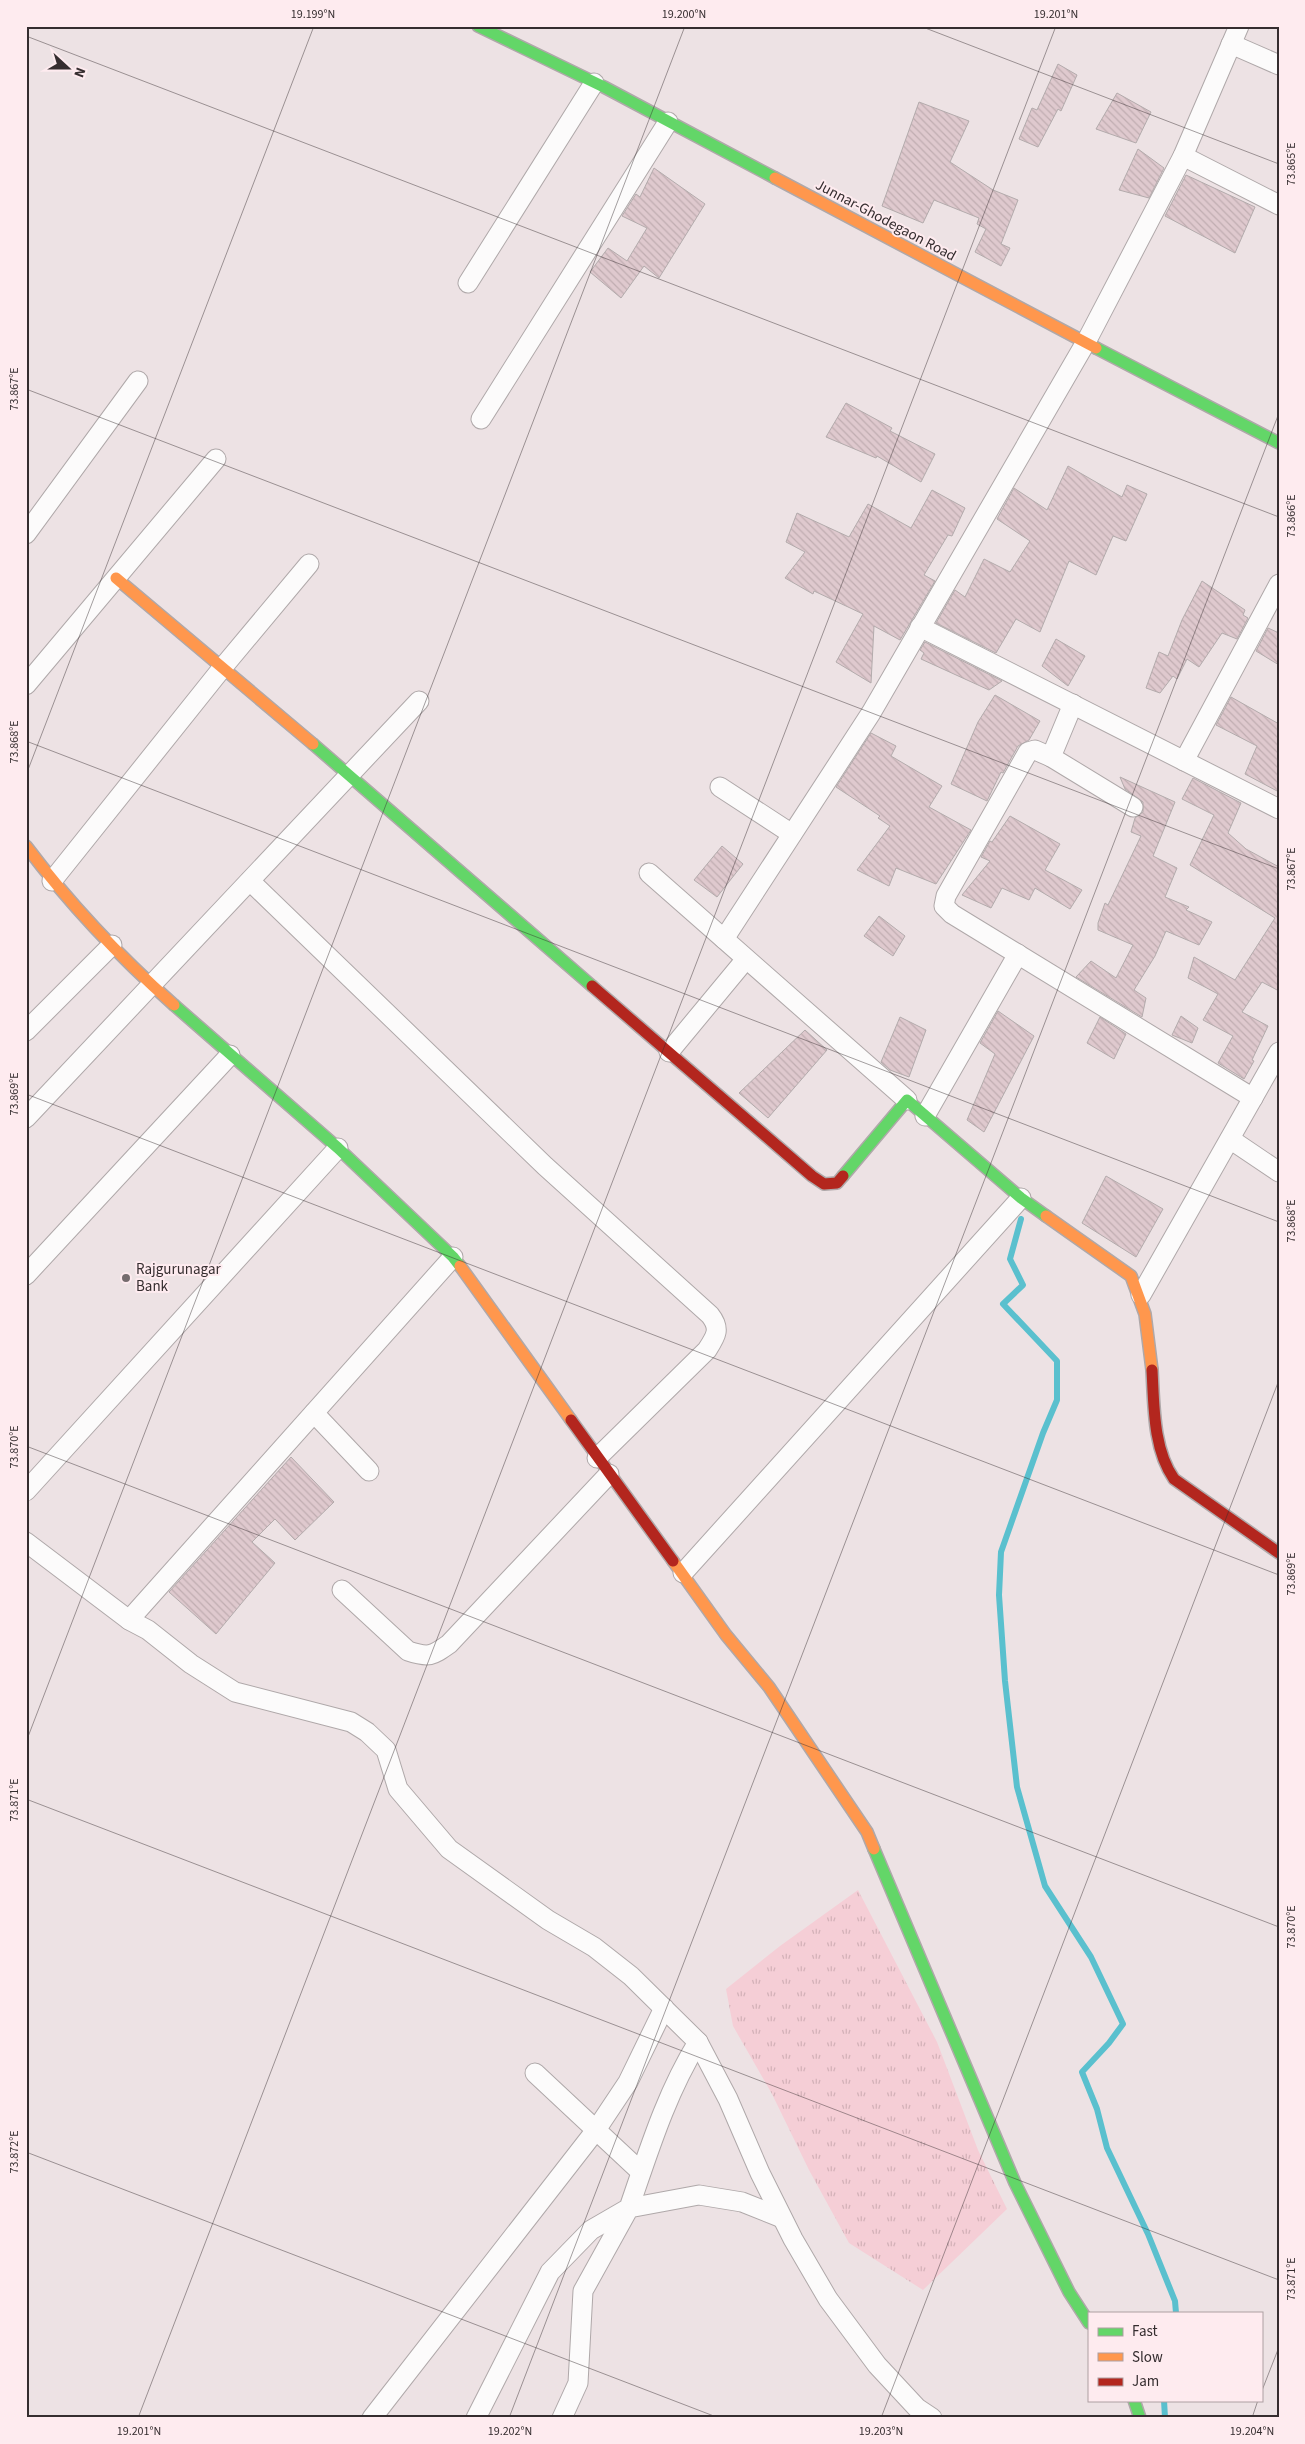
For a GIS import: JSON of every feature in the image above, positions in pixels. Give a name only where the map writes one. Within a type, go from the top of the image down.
[{"type":"street","name":"Junnar-Ghodegaon Road","points":[[478,26],[594,82],[1279,443]]},
{"type":"street","points":[[724,939],[871,713],[1086,342],[1183,156],[1239,26]]},
{"type":"street","points":[[1231,44],[1279,65]]},
{"type":"street","points":[[468,283],[594,82]]},
{"type":"street","points":[[481,419],[668,122]]},
{"type":"street","points":[[1183,156],[1279,206]]},
{"type":"street","points":[[26,534],[138,381]]},
{"type":"street","points":[[26,684],[216,459]]},
{"type":"street","points":[[52,881],[223,667],[310,564]]},
{"type":"street","points":[[116,578],[223,667],[824,1184],[837,1183],[907,1100]]},
{"type":"street","points":[[1184,761],[1279,584]]},
{"type":"street","points":[[920,627],[1279,809]]},
{"type":"street","points":[[26,1118],[419,701]]},
{"type":"street","points":[[1051,757],[1072,704]]},
{"type":"street","points":[[1133,807],[1051,757],[1035,750],[1028,752],[946,896],[944,906],[952,914],[1253,1098]]},
{"type":"street","points":[[720,787],[792,834]]},
{"type":"street","points":[[26,846],[52,881],[152,985],[338,1148],[453,1257],[726,1635],[769,1687],[867,1832],[1015,2183],[1069,2292],[1088,2321]]},
{"type":"street","points":[[649,873],[1021,1198],[1131,1276],[1141,1295],[1148,1326],[1154,1415],[1165,1466],[1174,1479],[1279,1553]]},
{"type":"street","points":[[250,881],[538,1160],[710,1315],[717,1324],[717,1333],[707,1350],[597,1458]]},
{"type":"street","points":[[26,1031],[112,945]]},
{"type":"street","points":[[925,1116],[1018,954]]},
{"type":"street","points":[[669,1052],[746,959]]},
{"type":"street","points":[[1141,1295],[1279,1052]]},
{"type":"street","points":[[26,1275],[230,1055]]},
{"type":"street","points":[[1230,1140],[1279,1172]]},
{"type":"street","points":[[26,1491],[338,1148]]},
{"type":"street","points":[[683,1573],[1021,1198]]},
{"type":"street","points":[[129,1620],[453,1257]]},
{"type":"street","points":[[314,1413],[368,1471]]},
{"type":"street","points":[[342,1590],[408,1651],[421,1655],[432,1655],[449,1644],[609,1474]]},
{"type":"street","points":[[26,1542],[129,1620],[148,1630],[190,1664],[234,1692],[351,1722],[366,1732],[386,1750],[398,1789],[449,1849],[548,1920],[594,1947],[631,1976],[698,2042],[728,2099],[782,2218],[828,2298],[877,2365],[917,2408],[932,2418]]},
{"type":"street","points":[[372,2418],[596,2130],[628,2082],[664,2008]]},
{"type":"street","points":[[562,2418],[578,2383],[583,2291],[629,2208],[665,2105],[682,2069],[698,2042]]},
{"type":"street","points":[[535,2073],[642,2172]]},
{"type":"street","points":[[476,2418],[550,2272],[591,2230],[629,2208],[700,2195],[742,2202],[782,2218]]},
{"type":"street","points":[[1135,2402],[1140,2418]]},
{"type":"green space","points":[[858,1890],[937,2042],[978,2150],[1007,2209],[923,2290],[849,2243],[809,2170],[772,2094],[733,2026],[726,1989],[780,1946]]},
{"type":"building","points":[[1058,64],[1077,75],[1061,111],[1058,109],[1038,147],[1019,139],[1032,108],[1037,110]]},
{"type":"building","points":[[1117,93],[1151,112],[1136,143],[1096,129]]},
{"type":"building","points":[[919,102],[969,121],[950,162],[993,190],[1018,200],[1001,244],[1010,248],[1001,266],[975,252],[986,229],[977,224],[979,218],[934,200],[923,223],[882,206]]},
{"type":"building","points":[[1138,149],[1164,168],[1149,198],[1119,190]]},
{"type":"building","points":[[654,168],[705,204],[659,278],[644,266],[621,298],[590,272],[608,248],[627,261],[647,228],[622,216],[636,194],[640,197]]},
{"type":"building","points":[[1186,175],[1255,207],[1235,253],[1165,216]]},
{"type":"building","points":[[846,403],[892,428],[890,431],[935,454],[921,482],[877,456],[876,458],[826,437]]},
{"type":"building","points":[[1068,466],[1122,497],[1127,485],[1147,494],[1126,541],[1113,536],[1096,575],[1069,561],[1040,632],[1016,619],[996,653],[936,623],[955,590],[965,597],[984,559],[1010,572],[1030,541],[997,519],[1014,488],[1047,510]]},
{"type":"building","points":[[932,490],[965,508],[952,536],[948,535],[924,575],[935,581],[900,640],[874,626],[871,683],[836,662],[863,614],[814,591],[813,594],[785,578],[805,552],[786,542],[797,513],[849,537],[868,504],[911,528]]},
{"type":"building","points":[[1202,581],[1245,610],[1243,615],[1248,618],[1237,639],[1222,633],[1199,667],[1187,659],[1177,679],[1173,676],[1160,693],[1146,688],[1159,652],[1168,656],[1182,620]]},
{"type":"building","points":[[1268,628],[1279,633],[1279,665],[1256,651]]},
{"type":"building","points":[[1056,639],[1085,656],[1068,686],[1042,666]]},
{"type":"building","points":[[925,642],[1002,681],[989,690],[921,659],[924,653],[920,650]]},
{"type":"building","points":[[995,695],[1040,721],[1029,740],[1018,746],[1003,773],[1001,772],[987,801],[951,784],[978,722]]},
{"type":"building","points":[[1231,697],[1279,724],[1279,792],[1245,774],[1257,746],[1216,725]]},
{"type":"building","points":[[871,733],[896,746],[891,756],[942,786],[929,807],[971,830],[936,884],[896,868],[889,886],[857,870],[890,826],[878,818],[880,816],[836,787]]},
{"type":"building","points":[[1120,777],[1175,802],[1153,856],[1177,868],[1165,897],[1189,907],[1186,910],[1212,922],[1199,945],[1166,931],[1155,956],[1134,990],[1146,998],[1142,1017],[1076,977],[1091,961],[1116,978],[1133,945],[1098,930],[1098,923],[1105,903],[1108,905],[1141,836],[1131,832],[1135,818],[1143,812],[1143,802],[1125,789]]},
{"type":"building","points":[[1193,778],[1241,803],[1228,833],[1246,849],[1279,867],[1279,991],[1262,982],[1242,1012],[1268,1026],[1252,1060],[1254,1061],[1244,1079],[1218,1063],[1233,1036],[1203,1020],[1218,994],[1188,978],[1194,957],[1235,980],[1275,918],[1190,865],[1214,815],[1182,799]]},
{"type":"building","points":[[1010,816],[1060,844],[1045,870],[1082,890],[1070,909],[1035,888],[1029,900],[1002,888],[991,908],[962,895],[990,861],[981,857],[990,841],[992,842]]},
{"type":"building","points":[[722,846],[743,864],[717,897],[694,880]]},
{"type":"building","points":[[879,916],[905,936],[893,956],[864,936]]},
{"type":"building","points":[[998,1011],[1034,1036],[984,1132],[967,1120],[995,1054],[980,1043]]},
{"type":"building","points":[[1181,1016],[1198,1028],[1192,1043],[1172,1035]]},
{"type":"building","points":[[900,1017],[926,1030],[909,1077],[890,1070],[881,1062]]},
{"type":"building","points":[[1100,1017],[1126,1034],[1114,1059],[1087,1043]]},
{"type":"building","points":[[805,1030],[827,1050],[768,1118],[739,1093]]},
{"type":"building","points":[[1106,1176],[1163,1209],[1136,1257],[1082,1223]]},
{"type":"building","points":[[291,1457],[334,1502],[295,1540],[275,1519],[252,1542],[275,1563],[216,1634],[169,1592]]},
{"type":"waterway","points":[[1021,1219],[1010,1259],[1023,1285],[1003,1304],[1057,1361],[1057,1400],[1043,1433],[1001,1552],[999,1595],[1005,1681],[1017,1787],[1045,1886],[1091,1957],[1123,2024],[1109,2043],[1082,2072],[1097,2109],[1107,2148],[1148,2234],[1175,2301],[1176,2312]]},
{"type":"waterway","points":[[1164,2402],[1165,2418]]},
{"type":"traffic: fast","points":[[478,26],[604,87],[775,178]]},
{"type":"traffic: fast","points":[[1096,348],[1279,443]]},
{"type":"traffic: fast","points":[[313,744],[592,986]]},
{"type":"traffic: fast","points":[[174,1005],[338,1148],[453,1257],[460,1266]]},
{"type":"traffic: fast","points":[[843,1176],[907,1100],[1021,1198],[1046,1216]]},
{"type":"traffic: fast","points":[[874,1849],[1015,2183],[1069,2292],[1088,2321]]},
{"type":"traffic: fast","points":[[1135,2402],[1140,2418]]},
{"type":"traffic: slow","points":[[775,178],[1096,348]]},
{"type":"traffic: slow","points":[[116,578],[313,744]]},
{"type":"traffic: slow","points":[[26,846],[96,929],[174,1005]]},
{"type":"traffic: slow","points":[[1046,1216],[1131,1276],[1145,1314],[1152,1370]]},
{"type":"traffic: slow","points":[[460,1266],[571,1420]]},
{"type":"traffic: slow","points":[[673,1561],[726,1635],[769,1687],[867,1832],[874,1849]]},
{"type":"traffic: jam","points":[[592,986],[812,1176],[824,1184],[837,1183],[843,1176]]},
{"type":"traffic: jam","points":[[1152,1370],[1154,1412],[1158,1441],[1167,1467],[1174,1479],[1279,1553]]},
{"type":"traffic: jam","points":[[571,1420],[673,1561]]},
{"type":"place","name":"Rajgurunagar Bank","points":[[126,1278]]}]
